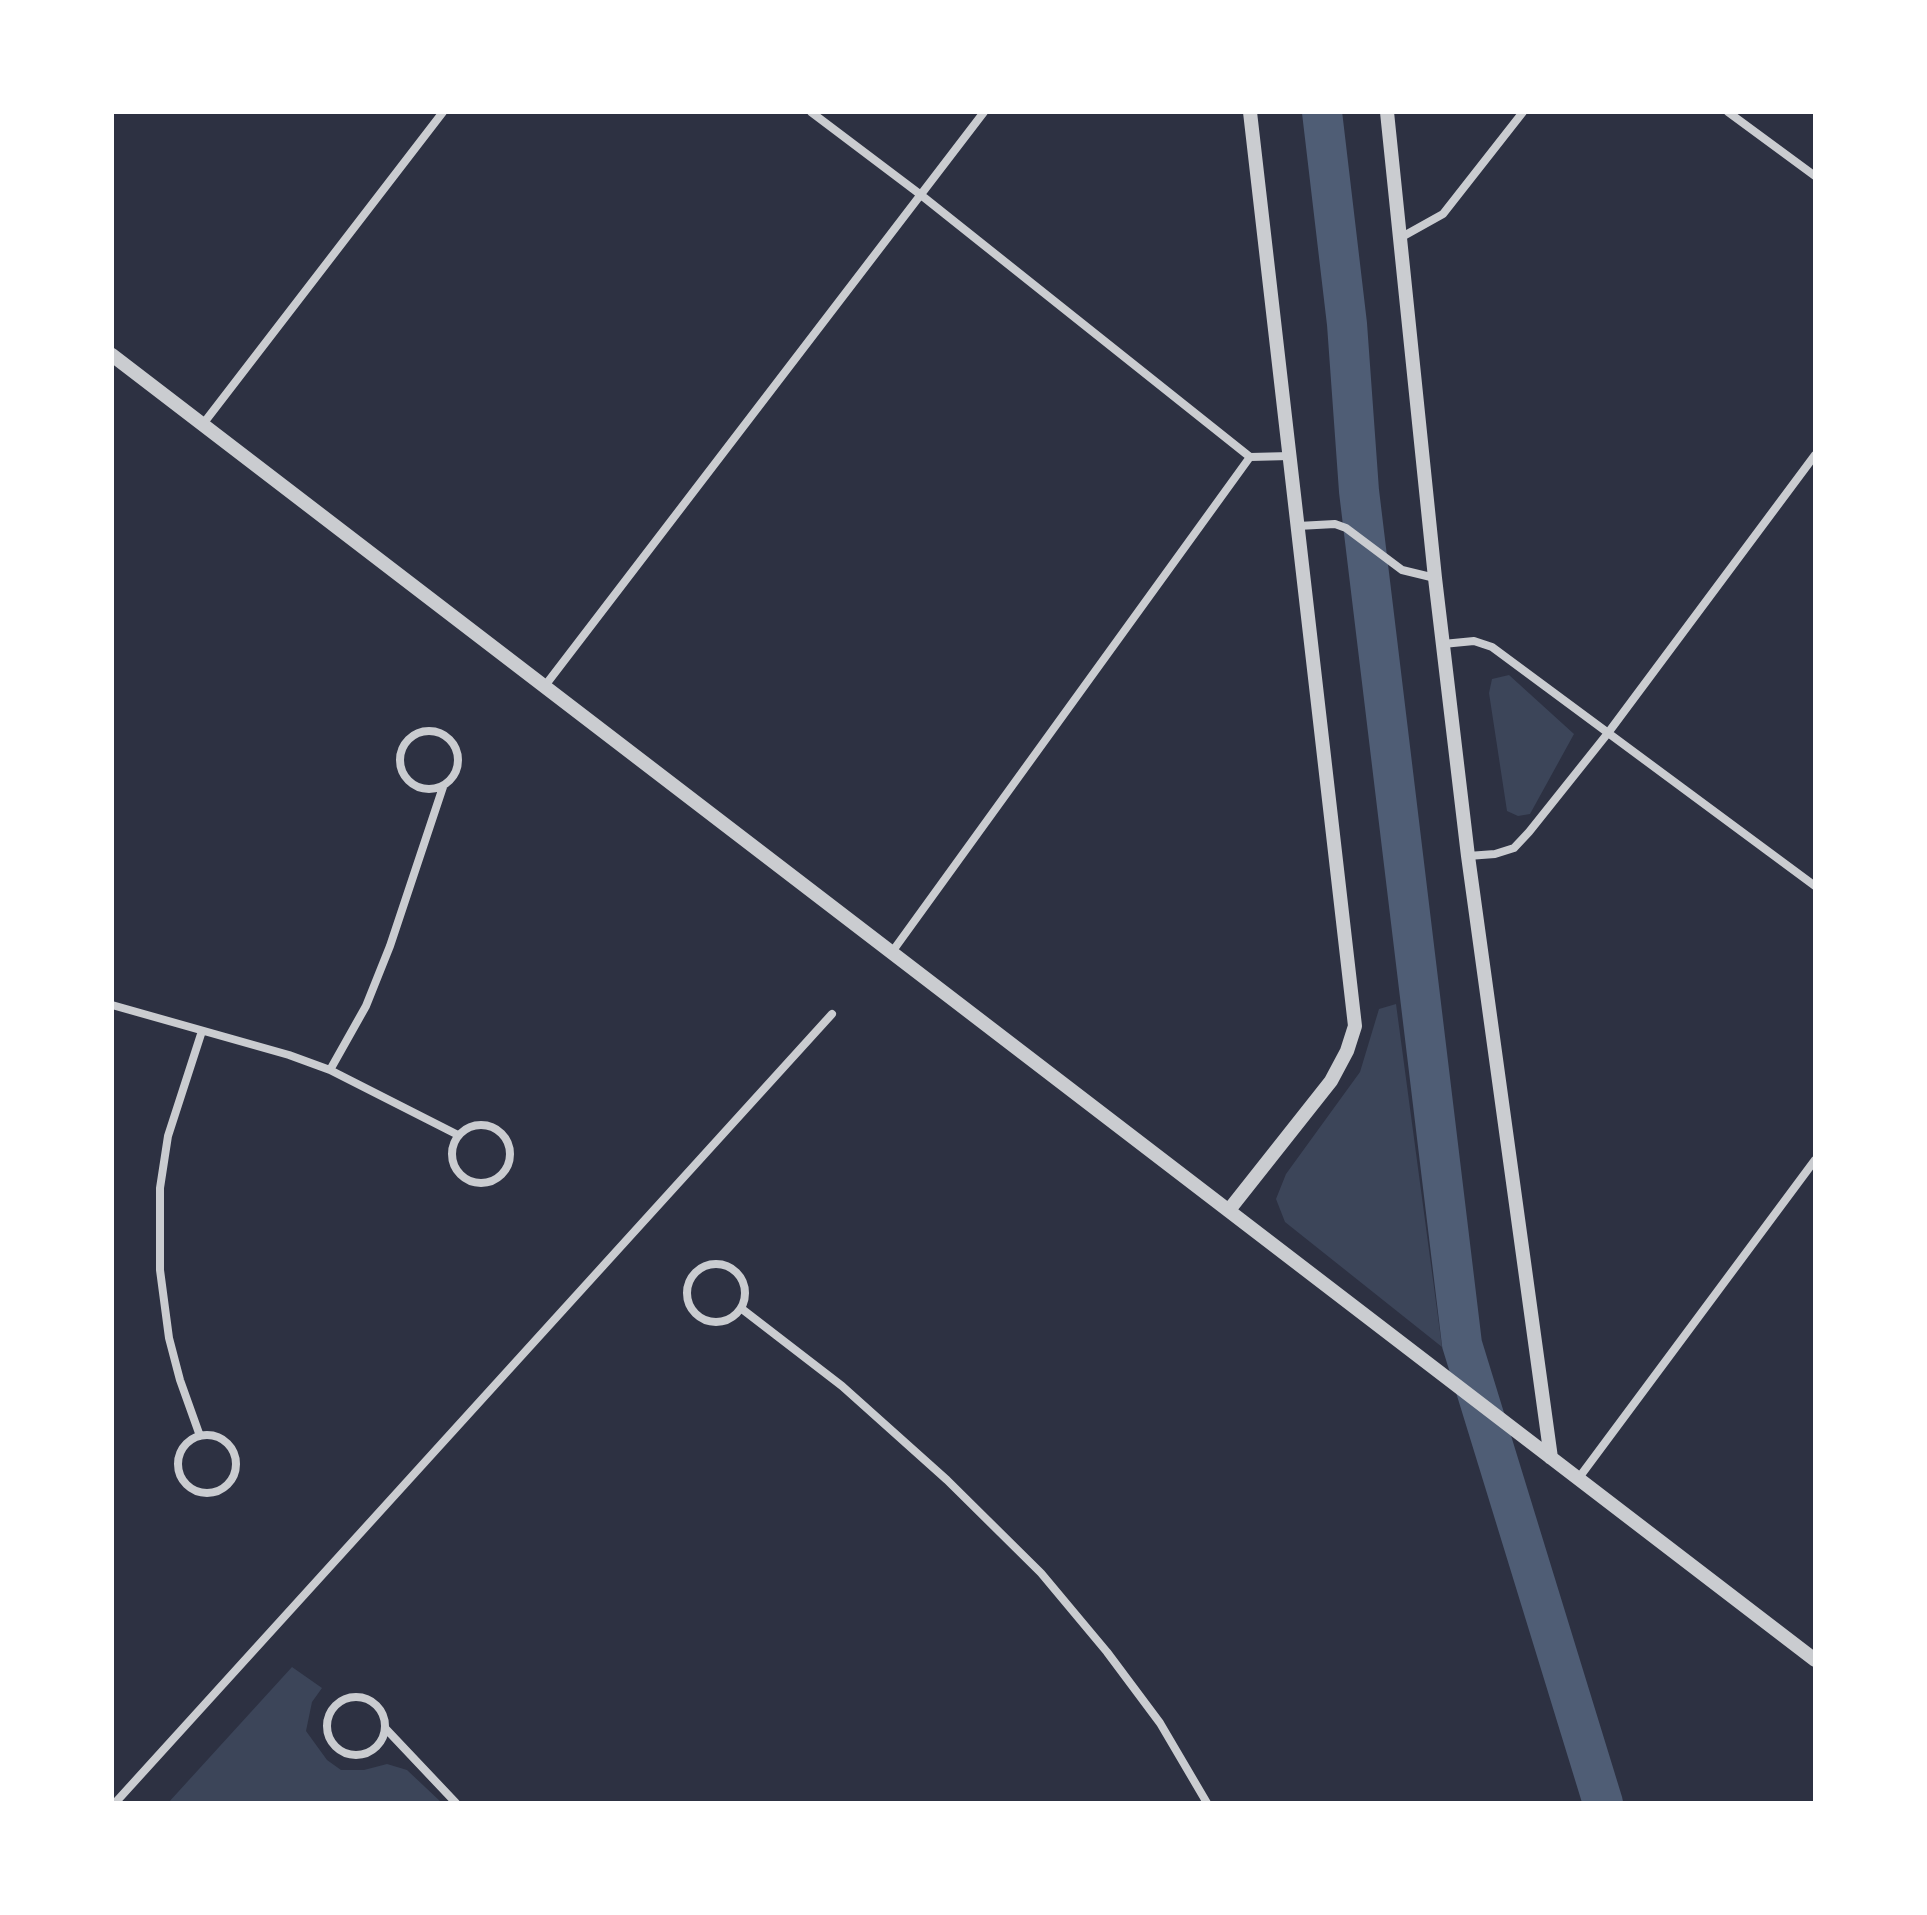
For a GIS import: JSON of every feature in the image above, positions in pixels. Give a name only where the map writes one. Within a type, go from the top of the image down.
[{"type":"street","points":[[203,424],[443,112]]},
{"type":"street","points":[[811,112],[921,195],[1250,457],[1290,456]]},
{"type":"street","points":[[544,687],[984,112]]},
{"type":"street","points":[[1229,1210],[1331,1081],[1347,1051],[1355,1026],[1250,112]]},
{"type":"street","points":[[1387,112],[1435,578],[1468,856],[1551,1458]]},
{"type":"street","points":[[1400,238],[1443,214],[1523,112]]},
{"type":"street","points":[[1728,112],[1815,176]]},
{"type":"street","points":[[112,355],[1815,1660]]},
{"type":"street","points":[[1468,856],[1495,854],[1514,848],[1608,733],[1815,455]]},
{"type":"street","points":[[892,952],[1250,457]]},
{"type":"street","points":[[1298,526],[1335,524],[1346,528],[1402,570],[1435,578]]},
{"type":"street","points":[[1443,644],[1474,641],[1492,647],[1815,886]]},
{"type":"street","points":[[330,1070],[371,994],[443,787],[450,781],[458,764],[455,745],[441,733],[412,735],[401,751],[401,771],[414,786],[433,790],[443,787]]},
{"type":"street","points":[[112,1005],[289,1055],[330,1070],[458,1135]]},
{"type":"street","points":[[115,1803],[832,1014]]},
{"type":"street","points":[[200,1436],[169,1338],[160,1270],[160,1188],[168,1136],[202,1031]]},
{"type":"street","points":[[475,1125],[494,1127],[508,1141],[511,1151],[506,1170],[492,1182],[482,1184],[464,1178],[453,1163],[453,1144],[458,1135],[475,1125]]},
{"type":"street","points":[[1578,1479],[1815,1160]]},
{"type":"street","points":[[710,1264],[729,1266],[743,1280],[746,1289],[742,1309],[727,1321],[717,1322],[699,1317],[688,1302],[687,1292],[693,1275],[710,1264]]},
{"type":"street","points":[[742,1309],[842,1386],[947,1480],[1041,1573],[1107,1652],[1160,1723],[1207,1803]]},
{"type":"street","points":[[200,1436],[219,1437],[227,1442],[237,1458],[234,1477],[221,1491],[212,1494],[192,1490],[179,1475],[178,1465],[184,1447],[200,1436]]},
{"type":"street","points":[[386,1729],[383,1739],[370,1752],[350,1755],[333,1745],[327,1727],[333,1708],[348,1698],[357,1696],[367,1699],[382,1711],[386,1729],[456,1803]]},
{"type":"shaded area","points":[[1509,675],[1574,734],[1530,814],[1518,816],[1507,811],[1489,693],[1492,679]]},
{"type":"shaded area","points":[[1396,1004],[1442,1347],[1285,1222],[1276,1199],[1286,1174],[1360,1072],[1379,1009]]},
{"type":"shaded area","points":[[292,1667],[322,1688],[312,1702],[306,1731],[327,1760],[341,1770],[364,1770],[387,1764],[407,1770],[442,1803],[168,1803]]},
{"type":"waterway","points":[[1322,112],[1347,324],[1359,491],[1462,1344],[1603,1803]]}]
